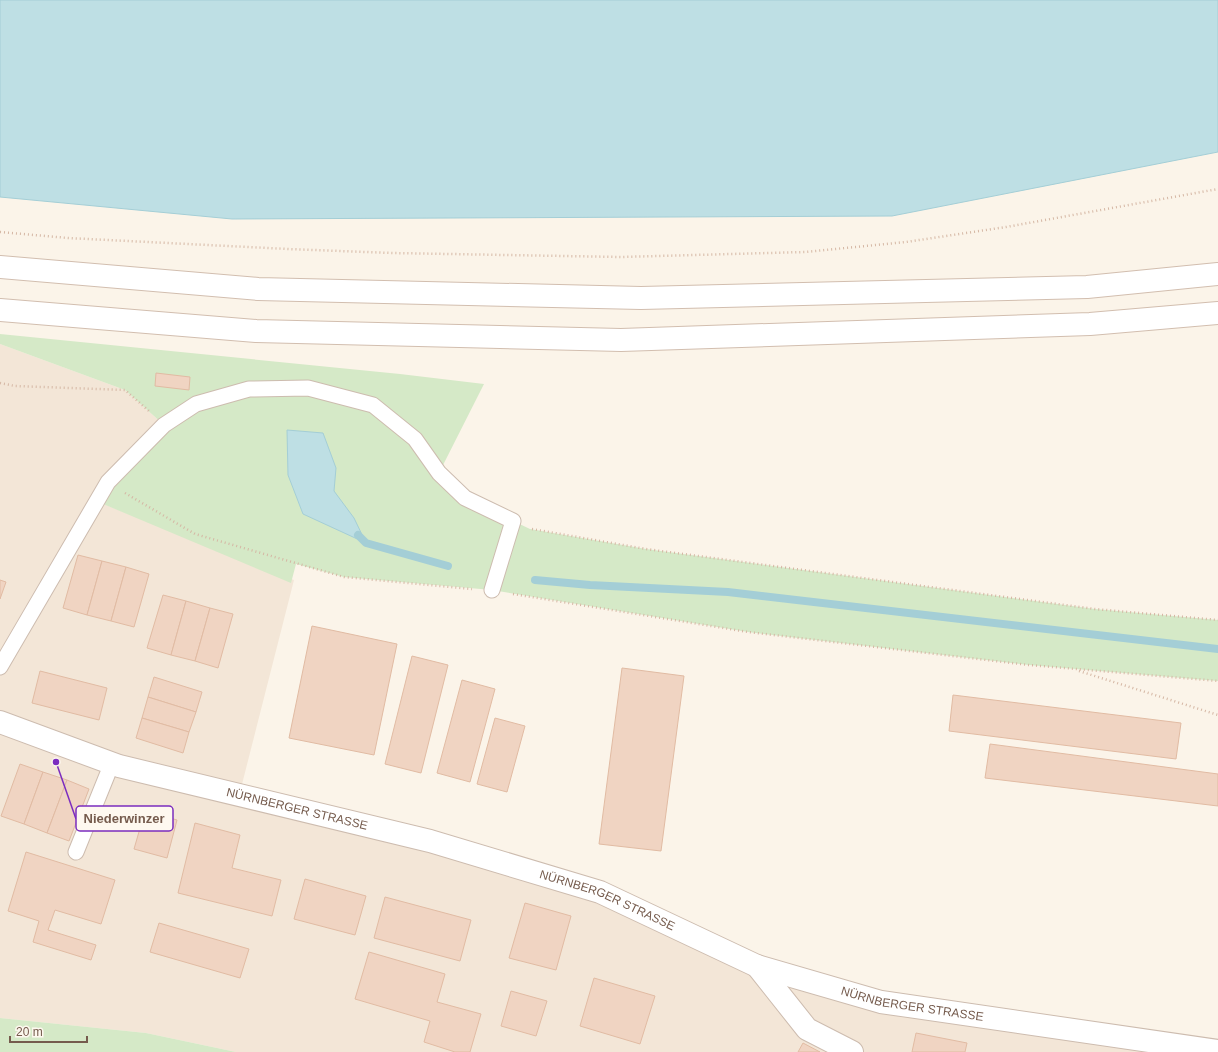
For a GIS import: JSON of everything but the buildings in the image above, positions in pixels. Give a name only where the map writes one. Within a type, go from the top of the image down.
[{"type":"main road","points":[[0,267],[258,289],[641,298],[1086,286],[1218,274]]},
{"type":"main road","points":[[0,310],[256,331],[621,340],[1090,324],[1218,313]]},
{"type":"main road","name":"NÜRNBERGER STRASSE","points":[[0,722],[112,764],[430,841],[600,892],[757,966],[881,1002],[1218,1051]]},
{"type":"main road","points":[[757,966],[807,1029],[852,1052]]},
{"type":"lane","points":[[0,667],[108,482],[164,425],[196,404],[249,389],[308,388],[373,405],[415,439],[439,473],[465,498],[513,521],[492,590]]},
{"type":"lane","points":[[76,852],[112,764]]},
{"type":"path","points":[[0,232],[68,238],[288,249],[408,253],[621,257],[797,252],[906,242],[1006,227],[1218,188]]},
{"type":"path","points":[[0,383],[15,386],[125,390],[164,425]]},
{"type":"path","points":[[108,482],[195,534],[344,577],[492,590],[748,632],[1029,665],[1218,681]]},
{"type":"path","points":[[513,521],[530,529],[646,549],[1095,609],[1218,620]]},
{"type":"path","points":[[1073,669],[1218,715]]},
{"type":"shaded area","points":[[0,344],[125,390],[164,425],[96,501],[294,580],[239,796],[600,892],[757,966],[881,1002],[1218,1052],[236,1052],[146,1033],[0,1018]]},
{"type":"green space","points":[[0,334],[400,374],[484,384],[439,473],[465,498],[530,529],[646,549],[1095,609],[1218,620],[1218,681],[1029,665],[748,632],[492,590],[344,577],[296,564],[291,583],[96,501],[164,425],[125,390],[0,344]]},
{"type":"green space","points":[[0,1018],[146,1033],[236,1052],[0,1052]]},
{"type":"water","points":[[0,0],[1218,0],[1218,152],[892,216],[232,219],[0,197]]},
{"type":"water","points":[[287,430],[323,433],[336,468],[334,491],[354,518],[366,543],[303,514],[288,475]]},
{"type":"waterway","points":[[358,535],[366,543],[448,566]]},
{"type":"waterway","points":[[535,580],[590,585],[728,592],[1218,649]]},
{"type":"place","name":"Niederwinzer","points":[[56,762]]}]
